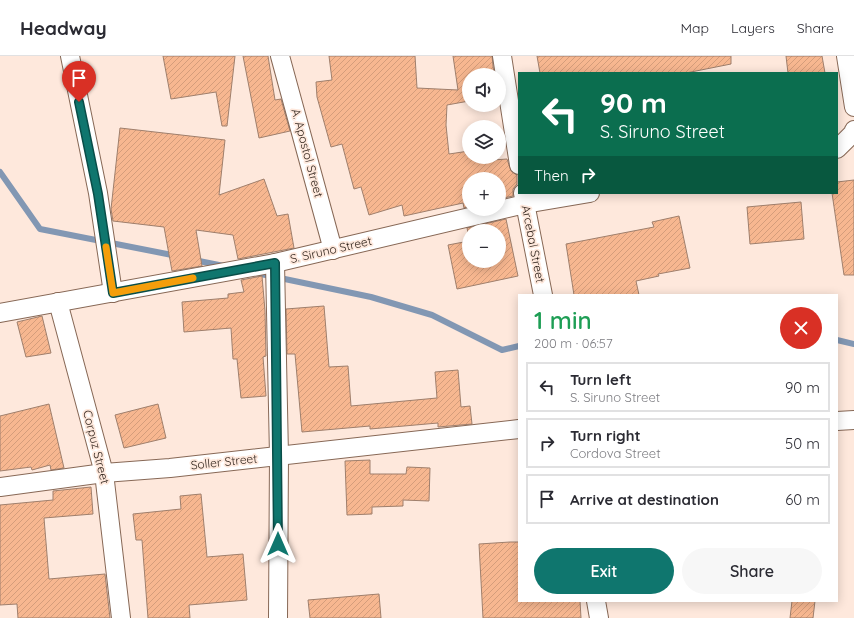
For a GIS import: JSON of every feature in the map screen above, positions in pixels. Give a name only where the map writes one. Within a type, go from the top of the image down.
[{"type":"street","points":[[70,56],[98,194],[113,293]]},
{"type":"street","name":"A. Apostol Street","points":[[280,56],[333,250]]},
{"type":"street","points":[[502,56],[518,159]]},
{"type":"street","points":[[846,56],[854,107]]},
{"type":"street","points":[[838,148],[853,133],[854,130]]},
{"type":"street","name":"S. Siruno Street","points":[[0,314],[58,302],[275,263],[333,250],[524,198],[577,194]]},
{"type":"street","name":"Arcebal Street","points":[[524,198],[543,294]]},
{"type":"street","points":[[275,263],[279,456],[278,618]]},
{"type":"street","name":"Corpuz Street","points":[[58,302],[104,473],[121,618]]},
{"type":"street","name":"Soller Street","points":[[0,487],[104,473],[170,468],[518,429]]},
{"type":"street","points":[[596,602],[599,618]]},
{"type":"building","points":[[163,56],[235,56],[227,126],[222,126],[216,92],[171,99]]},
{"type":"building","points":[[243,56],[268,56],[275,100],[281,99],[290,131],[259,138]]},
{"type":"building","points":[[329,56],[415,56],[417,88],[458,90],[453,56],[492,56],[493,68],[462,68],[462,102],[447,105],[446,125],[449,154],[462,152],[462,164],[506,164],[507,159],[511,171],[517,175],[517,184],[513,189],[513,196],[506,198],[506,172],[462,172],[462,203],[404,216],[402,205],[369,215],[361,187],[354,189],[342,144],[331,147],[317,97],[316,82],[332,80]]},
{"type":"building","points":[[537,56],[731,56],[731,64],[691,72],[540,72]]},
{"type":"building","points":[[786,56],[822,56],[825,72],[788,72]]},
{"type":"building","points":[[120,128],[225,140],[219,195],[264,179],[277,216],[288,214],[294,248],[238,259],[233,235],[196,230],[202,266],[172,271],[164,227],[113,221],[111,209]]},
{"type":"building","points":[[854,180],[854,275],[844,275],[832,194],[838,194],[838,182]]},
{"type":"building","points":[[801,202],[804,239],[750,244],[747,207]]},
{"type":"building","points":[[679,216],[690,268],[658,274],[659,276],[636,281],[639,294],[574,294],[566,244],[654,227],[652,222]]},
{"type":"building","points":[[506,219],[518,276],[457,289],[448,245],[462,242],[462,268],[506,268],[506,224],[484,224]]},
{"type":"building","points":[[262,276],[265,311],[266,356],[263,357],[266,396],[241,398],[237,359],[233,359],[231,328],[184,332],[182,302],[228,298],[228,294],[244,292],[241,280]]},
{"type":"building","points":[[324,306],[329,367],[348,366],[351,406],[437,398],[435,372],[458,370],[461,407],[470,406],[472,424],[438,427],[438,423],[370,429],[370,426],[302,432],[295,354],[287,354],[286,309]]},
{"type":"building","points":[[42,316],[51,353],[26,357],[17,322]]},
{"type":"building","points":[[49,404],[64,468],[51,470],[50,465],[32,470],[31,467],[0,471],[0,416]]},
{"type":"building","points":[[158,404],[166,438],[124,448],[115,415]]},
{"type":"building","points":[[370,460],[370,474],[406,474],[407,467],[430,468],[429,501],[403,500],[403,506],[372,507],[372,514],[347,515],[345,461]]},
{"type":"building","points":[[91,487],[93,514],[44,518],[49,579],[105,574],[110,618],[18,618],[17,604],[0,605],[0,505],[53,500],[53,491]]},
{"type":"building","points":[[201,494],[207,557],[243,554],[247,600],[189,605],[190,618],[148,618],[142,540],[136,540],[133,514],[181,509],[180,496]]},
{"type":"building","points":[[518,542],[518,602],[580,602],[581,618],[483,618],[479,544]]},
{"type":"building","points":[[379,594],[381,618],[310,618],[308,600]]},
{"type":"building","points":[[792,602],[815,602],[813,618],[790,618]]},
{"type":"waterway","points":[[0,172],[40,229],[177,256]]},
{"type":"waterway","points":[[194,260],[224,266]]},
{"type":"waterway","points":[[256,273],[371,297],[432,315],[502,350],[518,346]]},
{"type":"waterway","points":[[838,340],[854,344]]},
{"type":"slow traffic","points":[[106,247],[113,293],[193,278]]},
{"type":"route","points":[[79,102],[98,194],[113,293],[275,263],[279,456],[278,544]]}]
